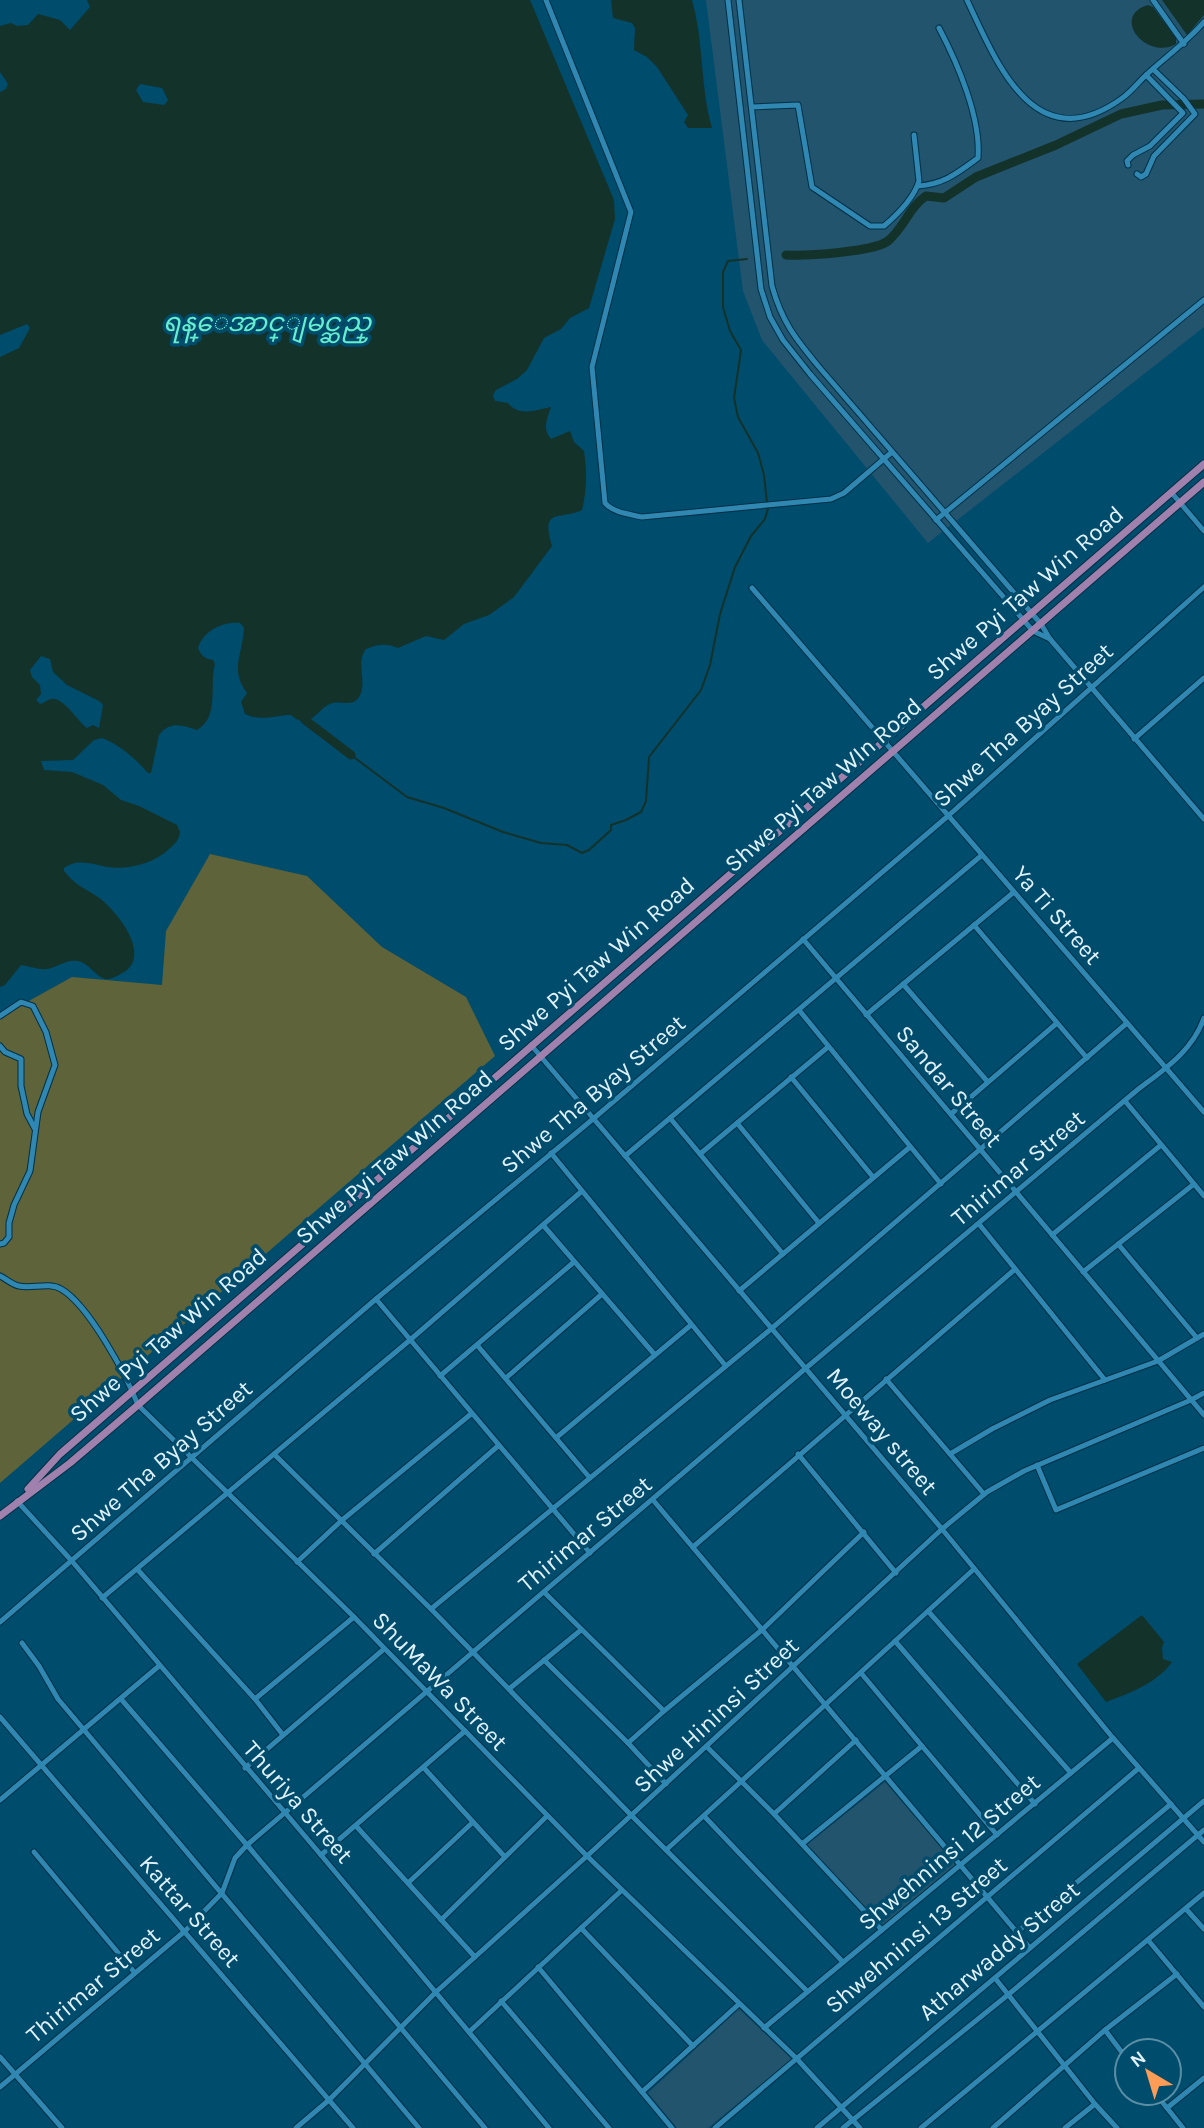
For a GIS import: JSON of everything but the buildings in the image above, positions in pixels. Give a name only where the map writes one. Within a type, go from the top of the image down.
[{"type":"main road","name":"Shwe Pyi Taw Win Road","points":[[18,1500],[60,1454],[1204,464]]},
{"type":"main road","name":"Shwe Pyi Taw WIn Road","points":[[18,1500],[70,1464],[1204,482]]},
{"type":"main road","points":[[0,1516],[18,1500]]},
{"type":"street","points":[[546,0],[631,212],[592,367],[605,503],[616,511],[642,517],[831,499],[844,493],[892,452]]},
{"type":"street","points":[[728,0],[761,289],[770,317],[796,357],[1032,631],[1050,639]]},
{"type":"street","points":[[739,0],[772,286],[779,312],[792,334],[1032,613],[1050,639],[1204,819]]},
{"type":"street","points":[[967,0],[1003,74],[1028,103],[1048,116],[1060,119],[1097,114],[1122,98],[1184,44],[1204,22]]},
{"type":"street","points":[[1153,0],[1184,44]]},
{"type":"street","points":[[918,186],[937,184],[954,176],[978,158],[978,143],[969,102],[953,55],[939,28]]},
{"type":"street","points":[[1137,174],[1141,177],[1146,174],[1154,156],[1195,114],[1184,99],[1153,69]]},
{"type":"street","points":[[1128,165],[1127,161],[1133,155],[1150,146],[1183,113],[1146,75]]},
{"type":"street","points":[[752,107],[798,105],[812,187],[870,226],[884,226],[918,186],[914,135]]},
{"type":"street","points":[[936,520],[1204,300]]},
{"type":"street","points":[[1171,492],[1204,531]]},
{"type":"street","name":"Shwe Tha Byay Street","points":[[0,1622],[376,1299],[593,1119],[948,816],[1204,587]]},
{"type":"street","name":"Ya Ti Street","points":[[752,588],[1204,1112]]},
{"type":"street","points":[[1135,739],[1204,678]]},
{"type":"street","points":[[1198,684],[1204,691]]},
{"type":"street","points":[[625,1156],[982,855]]},
{"type":"street","points":[[866,1015],[1014,892]]},
{"type":"street","points":[[974,925],[1087,1058]]},
{"type":"street","name":"Sandar Street","points":[[803,939],[1204,1415]]},
{"type":"street","points":[[903,984],[988,1081]]},
{"type":"street","points":[[0,1016],[21,1002],[33,1006],[55,1058],[55,1065],[38,1112],[30,1171],[14,1205],[9,1223],[9,1237],[4,1244],[0,1244]]},
{"type":"street","points":[[799,1010],[941,1184]]},
{"type":"street","name":"Thirimar Street","points":[[0,2087],[185,1931],[222,1893],[235,1858],[247,1844],[806,1368],[1125,1101],[1167,1069],[1187,1049],[1204,1018]]},
{"type":"street","points":[[951,1114],[1057,1023]]},
{"type":"street","points":[[431,1609],[772,1329],[1127,1023]]},
{"type":"street","name":"Moeway street","points":[[531,1045],[942,1529],[1112,1738],[1204,1842]]},
{"type":"street","points":[[0,1046],[5,1052],[21,1059],[21,1086],[27,1114],[35,1129]]},
{"type":"street","points":[[700,1154],[828,1047]]},
{"type":"street","points":[[791,1077],[873,1177]]},
{"type":"street","points":[[1125,1101],[1204,1196]]},
{"type":"street","points":[[670,1118],[783,1254]]},
{"type":"street","points":[[737,1123],[820,1223]]},
{"type":"street","points":[[1052,1235],[1161,1145]]},
{"type":"street","points":[[739,1291],[910,1147]]},
{"type":"street","points":[[551,1153],[725,1365]]},
{"type":"street","points":[[372,1184],[381,1194]]},
{"type":"street","points":[[1083,1272],[1194,1184]]},
{"type":"street","points":[[102,1598],[410,1340],[582,1191]]},
{"type":"street","points":[[979,1224],[1105,1380]]},
{"type":"street","points":[[543,1225],[655,1355]]},
{"type":"street","points":[[1118,1244],[1197,1338]]},
{"type":"street","points":[[440,1376],[574,1262]]},
{"type":"street","points":[[692,1546],[1014,1270]]},
{"type":"street","name":"ShuMaWa Street","points":[[0,1276],[20,1286],[60,1288],[84,1312],[127,1377],[138,1405],[354,1617],[587,1856],[797,2059],[860,2128]]},
{"type":"street","points":[[265,1277],[273,1287]]},
{"type":"street","points":[[506,1378],[602,1294]]},
{"type":"street","points":[[376,1299],[590,1553]]},
{"type":"street","points":[[557,1437],[691,1325]]},
{"type":"street","points":[[950,1454],[992,1429],[1050,1401],[1158,1361],[1204,1334]]},
{"type":"street","points":[[477,1345],[590,1478]]},
{"type":"street","points":[[886,1379],[984,1494]]},
{"type":"street","name":"Shwe Hininsi Street","points":[[296,2128],[329,2100],[436,1992],[632,1816],[942,1529],[984,1494],[1037,1465],[1191,1400],[1204,1392]]},
{"type":"street","points":[[297,1562],[341,1521],[471,1414]]},
{"type":"street","points":[[374,1554],[498,1446]]},
{"type":"street","points":[[1037,1465],[1056,1510],[1204,1448]]},
{"type":"street","points":[[274,1454],[431,1609],[807,1992]]},
{"type":"street","points":[[798,1454],[896,1573]]},
{"type":"street","name":"Thuriya Street","points":[[18,1500],[321,1855],[549,2128]]},
{"type":"street","points":[[653,1500],[1030,1948]]},
{"type":"street","points":[[628,1743],[763,1629],[864,1532]]},
{"type":"street","points":[[137,1569],[255,1699],[283,1735]]},
{"type":"street","points":[[666,1850],[974,1569]]},
{"type":"street","points":[[544,1592],[664,1711]]},
{"type":"street","points":[[928,1611],[1071,1773]]},
{"type":"street","points":[[255,1699],[354,1617]]},
{"type":"street","points":[[509,1689],[581,1630]]},
{"type":"street","points":[[895,1641],[1035,1804]]},
{"type":"street","points":[[22,1643],[58,1699],[419,2128]]},
{"type":"street","points":[[246,1768],[384,1649]]},
{"type":"street","points":[[544,1660],[666,1784]]},
{"type":"street","points":[[0,1801],[159,1666]]},
{"type":"street","points":[[861,1672],[997,1835]]},
{"type":"street","points":[[121,1699],[247,1844],[485,2128]]},
{"type":"street","name":"Kattar Street","points":[[0,1717],[353,2128]]},
{"type":"street","points":[[321,1855],[465,1731]]},
{"type":"street","name":"Shwehninsi 12 Street","points":[[764,2028],[1112,1738]]},
{"type":"street","points":[[774,1814],[856,1740]]},
{"type":"street","points":[[707,1746],[882,1930]]},
{"type":"street","points":[[802,1844],[922,1746]]},
{"type":"street","points":[[424,1768],[505,1857]]},
{"type":"street","name":"Shwehninsi 13 Street","points":[[715,2128],[1139,1768]]},
{"type":"street","name":"Atharwaddy Street","points":[[817,2128],[1204,1801]]},
{"type":"street","points":[[1017,1932],[1171,1804]]},
{"type":"street","points":[[441,1920],[547,1816]]},
{"type":"street","points":[[704,1816],[843,1962]]},
{"type":"street","points":[[408,1883],[473,1822]]},
{"type":"street","points":[[356,1826],[475,1957]]},
{"type":"street","points":[[843,2128],[1009,1994],[1204,1830]]},
{"type":"street","points":[[34,1852],[135,1972]]},
{"type":"street","points":[[469,2032],[622,1890]]},
{"type":"street","points":[[921,2128],[1204,1893]]},
{"type":"street","points":[[1186,1909],[1204,1930]]},
{"type":"street","points":[[581,1928],[693,2046]]},
{"type":"street","points":[[1148,1940],[1204,2007]]},
{"type":"street","points":[[538,1967],[672,2128]]},
{"type":"street","points":[[993,2128],[1105,2031],[1177,1974]]},
{"type":"street","points":[[995,1978],[1117,2128]]},
{"type":"street","points":[[501,2001],[609,2128]]},
{"type":"street","points":[[642,2092],[739,2004]]},
{"type":"street","points":[[1105,2031],[1113,2041]]},
{"type":"street","points":[[0,2057],[62,2128]]},
{"type":"street","points":[[1182,2128],[1167,2108],[1204,2078]]},
{"type":"street","points":[[1065,2128],[1095,2104]]},
{"type":"street","points":[[929,2121],[935,2128]]},
{"type":"shaded area","points":[[706,0],[1204,0],[1204,327],[928,543],[762,340],[743,291]]},
{"type":"shaded area","points":[[885,1782],[956,1864],[882,1926],[807,1845]]},
{"type":"shaded area","points":[[739,2009],[792,2059],[708,2128],[677,2128],[648,2093]]},
{"type":"green space","points":[[210,854],[307,876],[382,947],[466,997],[495,1056],[0,1483],[0,1017],[72,977],[162,985],[166,931]]},
{"type":"water","name":"ရန္ေအာင္ျမင္ဆည္","points":[[87,0],[530,0],[614,200],[615,219],[589,308],[570,318],[561,329],[544,338],[527,370],[517,379],[496,390],[493,395],[495,401],[508,403],[517,410],[534,411],[551,407],[546,424],[548,435],[551,439],[570,431],[574,442],[584,451],[585,459],[586,488],[582,510],[550,520],[552,546],[514,597],[489,615],[464,624],[444,640],[426,636],[398,648],[382,645],[366,649],[362,660],[362,686],[359,697],[350,703],[328,705],[304,721],[291,715],[263,718],[245,714],[241,702],[247,693],[238,669],[244,628],[240,623],[234,623],[214,628],[204,637],[198,648],[203,656],[213,660],[215,664],[209,717],[197,730],[176,725],[163,731],[159,735],[151,773],[121,748],[102,738],[94,740],[73,760],[41,761],[44,770],[72,772],[103,785],[121,800],[177,825],[180,832],[176,842],[163,854],[148,862],[115,868],[79,862],[64,868],[73,880],[105,903],[122,922],[133,944],[132,964],[124,972],[107,979],[78,961],[47,969],[21,965],[5,985],[0,987],[0,357],[19,348],[30,328],[27,324],[0,335],[0,92],[6,89],[8,84],[0,72],[0,26],[11,23],[17,26],[28,25],[38,14],[60,20],[70,30],[90,7]],"holes":[[[140,84],[162,88],[168,100],[164,105],[143,102],[136,90]],[[41,656],[50,659],[53,672],[67,685],[103,705],[99,728],[93,725],[87,728],[56,699],[40,704],[36,700],[41,694],[40,685],[32,677],[30,670]]]},
{"type":"water","points":[[611,0],[692,0],[712,128],[688,128],[684,122],[688,115],[657,67],[634,50],[635,28],[632,23],[613,18]]},
{"type":"water","points":[[1162,0],[1204,0],[1204,15],[1187,35]]},
{"type":"water","points":[[1148,5],[1153,7],[1176,38],[1176,44],[1165,48],[1154,47],[1136,35],[1132,18],[1137,11]]},
{"type":"water","points":[[1142,1615],[1164,1642],[1163,1659],[1172,1662],[1151,1682],[1106,1702],[1077,1664]]},
{"type":"waterway","points":[[786,255],[839,252],[880,245],[894,236],[915,206],[926,196],[944,198],[976,177],[1056,145],[1121,114],[1162,105],[1204,104]]},
{"type":"waterway","points":[[747,259],[728,261],[723,272],[723,307],[730,331],[741,350],[734,398],[738,417],[758,453],[767,503]]},
{"type":"waterway","points":[[351,755],[407,797],[444,808],[503,832],[541,843],[567,845],[582,853],[589,850],[611,830],[611,825],[641,812],[646,801],[649,757],[701,690],[735,567],[751,536],[765,519],[768,508]]},
{"type":"waterway","points":[[305,720],[351,755]]}]
